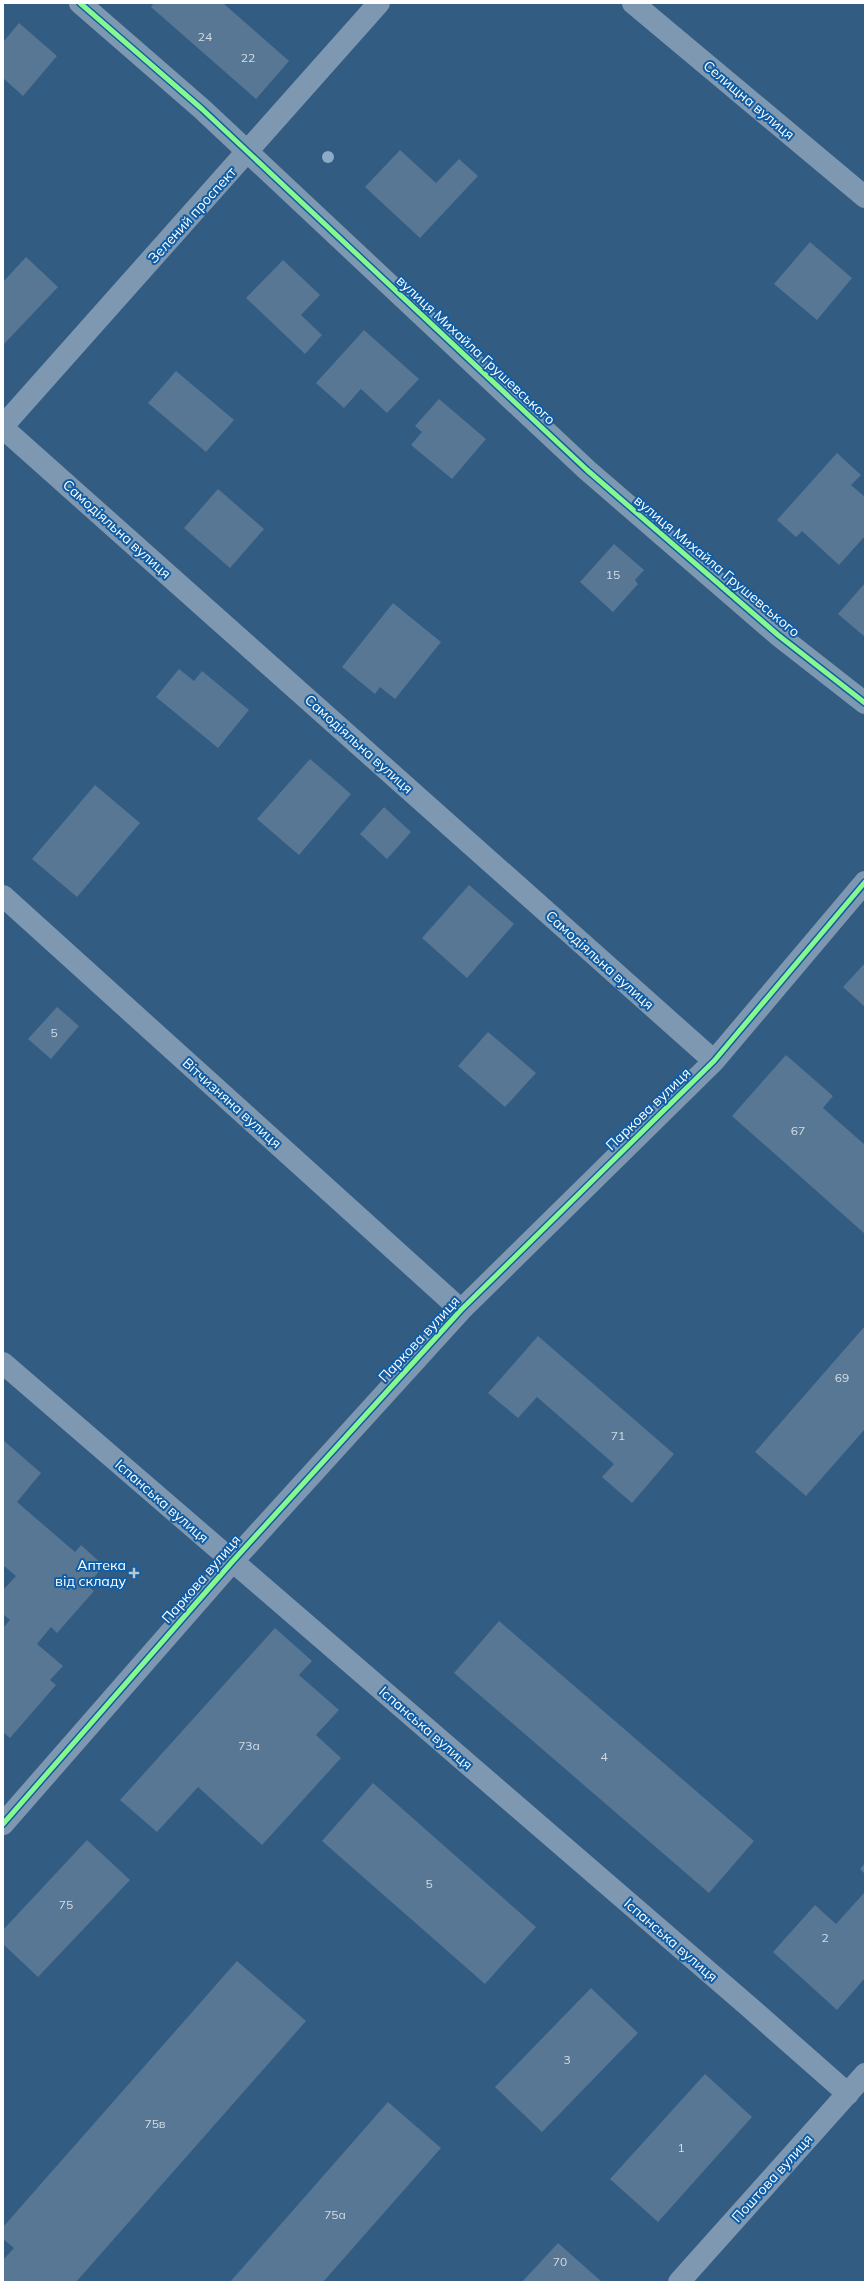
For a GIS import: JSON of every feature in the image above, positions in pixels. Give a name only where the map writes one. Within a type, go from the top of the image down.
[{"type":"main road","name":"вулиця Михайла Грушевського","points":[[80,3],[202,109],[247,154],[586,470],[778,635],[865,703]]},
{"type":"street","name":"Зелений проспект","points":[[3,427],[247,154],[379,3]]},
{"type":"street","name":"Селищна вулиця","points":[[633,3],[865,197]]},
{"type":"street","name":"Самодіяльна вулиця","points":[[3,427],[714,1061]]},
{"type":"street","name":"Паркова вулиця","points":[[3,1824],[232,1562],[461,1310],[714,1061],[865,882]]},
{"type":"street","name":"Вітчизняна вулиця","points":[[3,896],[461,1310]]},
{"type":"street","name":"Іспанська вулиця","points":[[3,1363],[232,1562],[741,1999],[848,2094]]},
{"type":"street","name":"Поштова вулиця","points":[[679,2282],[865,2074]]},
{"type":"building","points":[[154,3],[223,3],[289,61],[256,99],[151,7]]},
{"type":"building","points":[[19,23],[57,56],[23,96],[3,78],[3,42]]},
{"type":"building","points":[[400,150],[436,183],[459,159],[478,176],[420,238],[365,187]]},
{"type":"building","points":[[810,242],[852,278],[817,320],[774,284]]},
{"type":"building","points":[[26,257],[58,287],[3,345],[3,282]]},
{"type":"building","points":[[283,260],[320,295],[301,315],[322,335],[305,354],[246,298]]},
{"type":"building","points":[[364,330],[419,379],[387,413],[361,389],[344,408],[316,383]]},
{"type":"building","points":[[176,371],[234,420],[206,452],[148,403]]},
{"type":"building","points":[[439,399],[486,439],[452,479],[411,445],[422,432],[415,426]]},
{"type":"building","points":[[837,453],[861,475],[851,485],[865,497],[865,536],[839,565],[802,531],[796,537],[777,520]]},
{"type":"building","points":[[218,489],[264,529],[230,568],[184,528]]},
{"type":"building","points":[[614,544],[644,570],[635,580],[638,584],[613,612],[580,582]]},
{"type":"building","points":[[865,583],[865,637],[838,614]]},
{"type":"building","points":[[393,603],[441,642],[395,699],[380,687],[375,694],[342,667]]},
{"type":"building","points":[[179,669],[194,681],[202,671],[249,710],[218,748],[156,697]]},
{"type":"building","points":[[310,759],[351,794],[299,855],[257,819]]},
{"type":"building","points":[[95,785],[140,823],[77,897],[32,859]]},
{"type":"building","points":[[384,807],[411,832],[387,859],[360,834]]},
{"type":"building","points":[[469,885],[514,924],[467,978],[422,938]]},
{"type":"building","points":[[865,963],[865,1007],[843,987]]},
{"type":"building","points":[[57,1007],[79,1026],[51,1059],[28,1039]]},
{"type":"building","points":[[488,1032],[536,1073],[505,1107],[458,1066]]},
{"type":"building","points":[[786,1055],[833,1096],[823,1108],[865,1145],[865,1234],[732,1116]]},
{"type":"building","points":[[865,1326],[865,1429],[806,1496],[755,1452]]},
{"type":"building","points":[[538,1336],[674,1454],[632,1503],[602,1477],[614,1464],[537,1397],[518,1418],[488,1393]]},
{"type":"building","points":[[3,1440],[41,1473],[17,1502],[75,1552],[81,1545],[104,1566],[87,1585],[94,1591],[57,1633],[51,1627],[37,1644],[63,1666],[50,1680],[56,1685],[10,1738],[3,1732],[3,1628],[10,1620],[3,1614],[3,1590],[16,1576],[3,1565]]},
{"type":"building","points":[[499,1621],[754,1841],[709,1893],[454,1673]]},
{"type":"building","points":[[275,1628],[312,1661],[299,1675],[339,1710],[316,1735],[341,1758],[262,1845],[198,1787],[157,1832],[120,1800]]},
{"type":"building","points":[[373,1783],[536,1927],[485,1984],[322,1841]]},
{"type":"building","points":[[87,1840],[130,1880],[38,1977],[3,1944],[3,1930]]},
{"type":"building","points":[[865,1863],[865,1874],[860,1869]]},
{"type":"building","points":[[865,1892],[865,1978],[837,2010],[773,1952],[815,1905],[836,1924]]},
{"type":"building","points":[[237,1961],[306,2021],[76,2282],[3,2282],[3,2260],[14,2248],[3,2239],[3,2227]]},
{"type":"building","points":[[591,1988],[638,2033],[542,2132],[495,2087]]},
{"type":"building","points":[[705,2074],[752,2117],[658,2222],[610,2179]]},
{"type":"building","points":[[388,2102],[441,2148],[323,2282],[230,2282]]},
{"type":"building","points":[[558,2243],[602,2282],[522,2282]]},
{"type":"cycle path","points":[[80,3],[202,109],[587,470],[778,635],[865,703]]},
{"type":"cycle path","points":[[3,1824],[232,1562],[461,1310],[714,1061],[865,882]]},
{"type":"place","name":"Аптека від складу","points":[[134,1573]]}]
